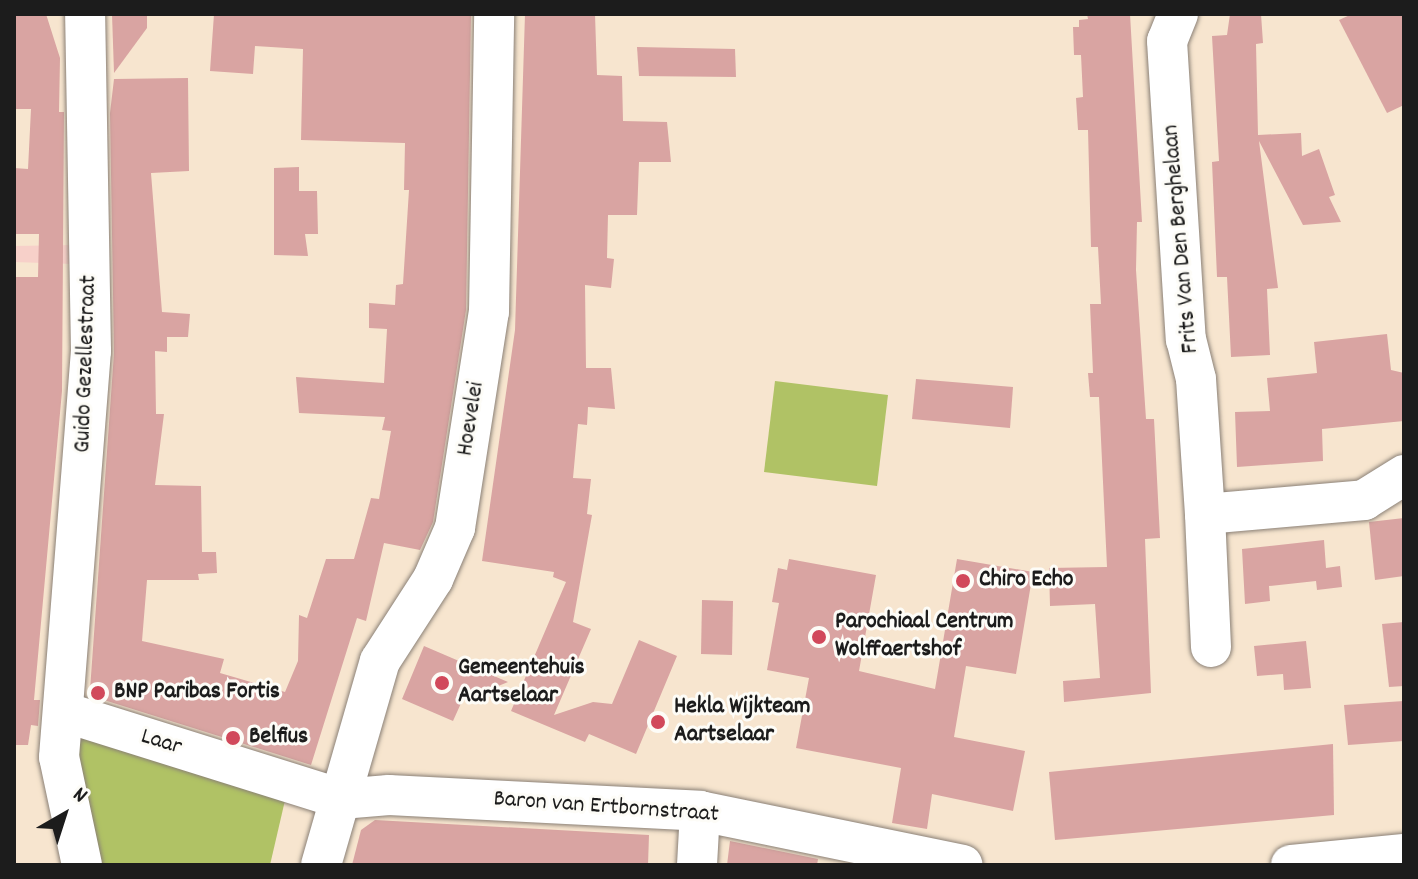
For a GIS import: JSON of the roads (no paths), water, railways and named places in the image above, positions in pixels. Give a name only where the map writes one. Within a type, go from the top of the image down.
[{"type":"street","name":"Guido Gezellestraat","points":[[64,712],[91,351],[85,14]]},
{"type":"street","name":"Hoevelei","points":[[341,799],[380,661],[433,579],[455,528],[489,312],[494,14]]},
{"type":"street","name":"Frits Van Den Berghelaan","points":[[1178,14],[1167,41],[1186,339],[1196,379],[1211,647]]},
{"type":"street","points":[[1205,514],[1364,500],[1404,475]]},
{"type":"street","name":"Laar","points":[[64,712],[341,799]]},
{"type":"street","points":[[64,712],[59,757],[82,865]]},
{"type":"street","name":"Baron van Ertbornstraat","points":[[341,799],[389,795],[700,811],[963,865]]},
{"type":"street","points":[[321,865],[341,799]]},
{"type":"street","points":[[697,865],[700,811]]},
{"type":"street","points":[[1291,865],[1404,854]]},
{"type":"place","name":"Chiro Echo","points":[[963,581]]},
{"type":"place","name":"Parochiaal Centrum Wolffaertshof","points":[[819,637]]},
{"type":"place","name":"Gemeentehuis Aartselaar","points":[[442,683]]},
{"type":"place","name":"BNP Paribas Fortis","points":[[98,693]]},
{"type":"place","name":"Hekla Wijkteam Aartselaar","points":[[658,722]]},
{"type":"place","name":"Belfius","points":[[233,738]]}]
